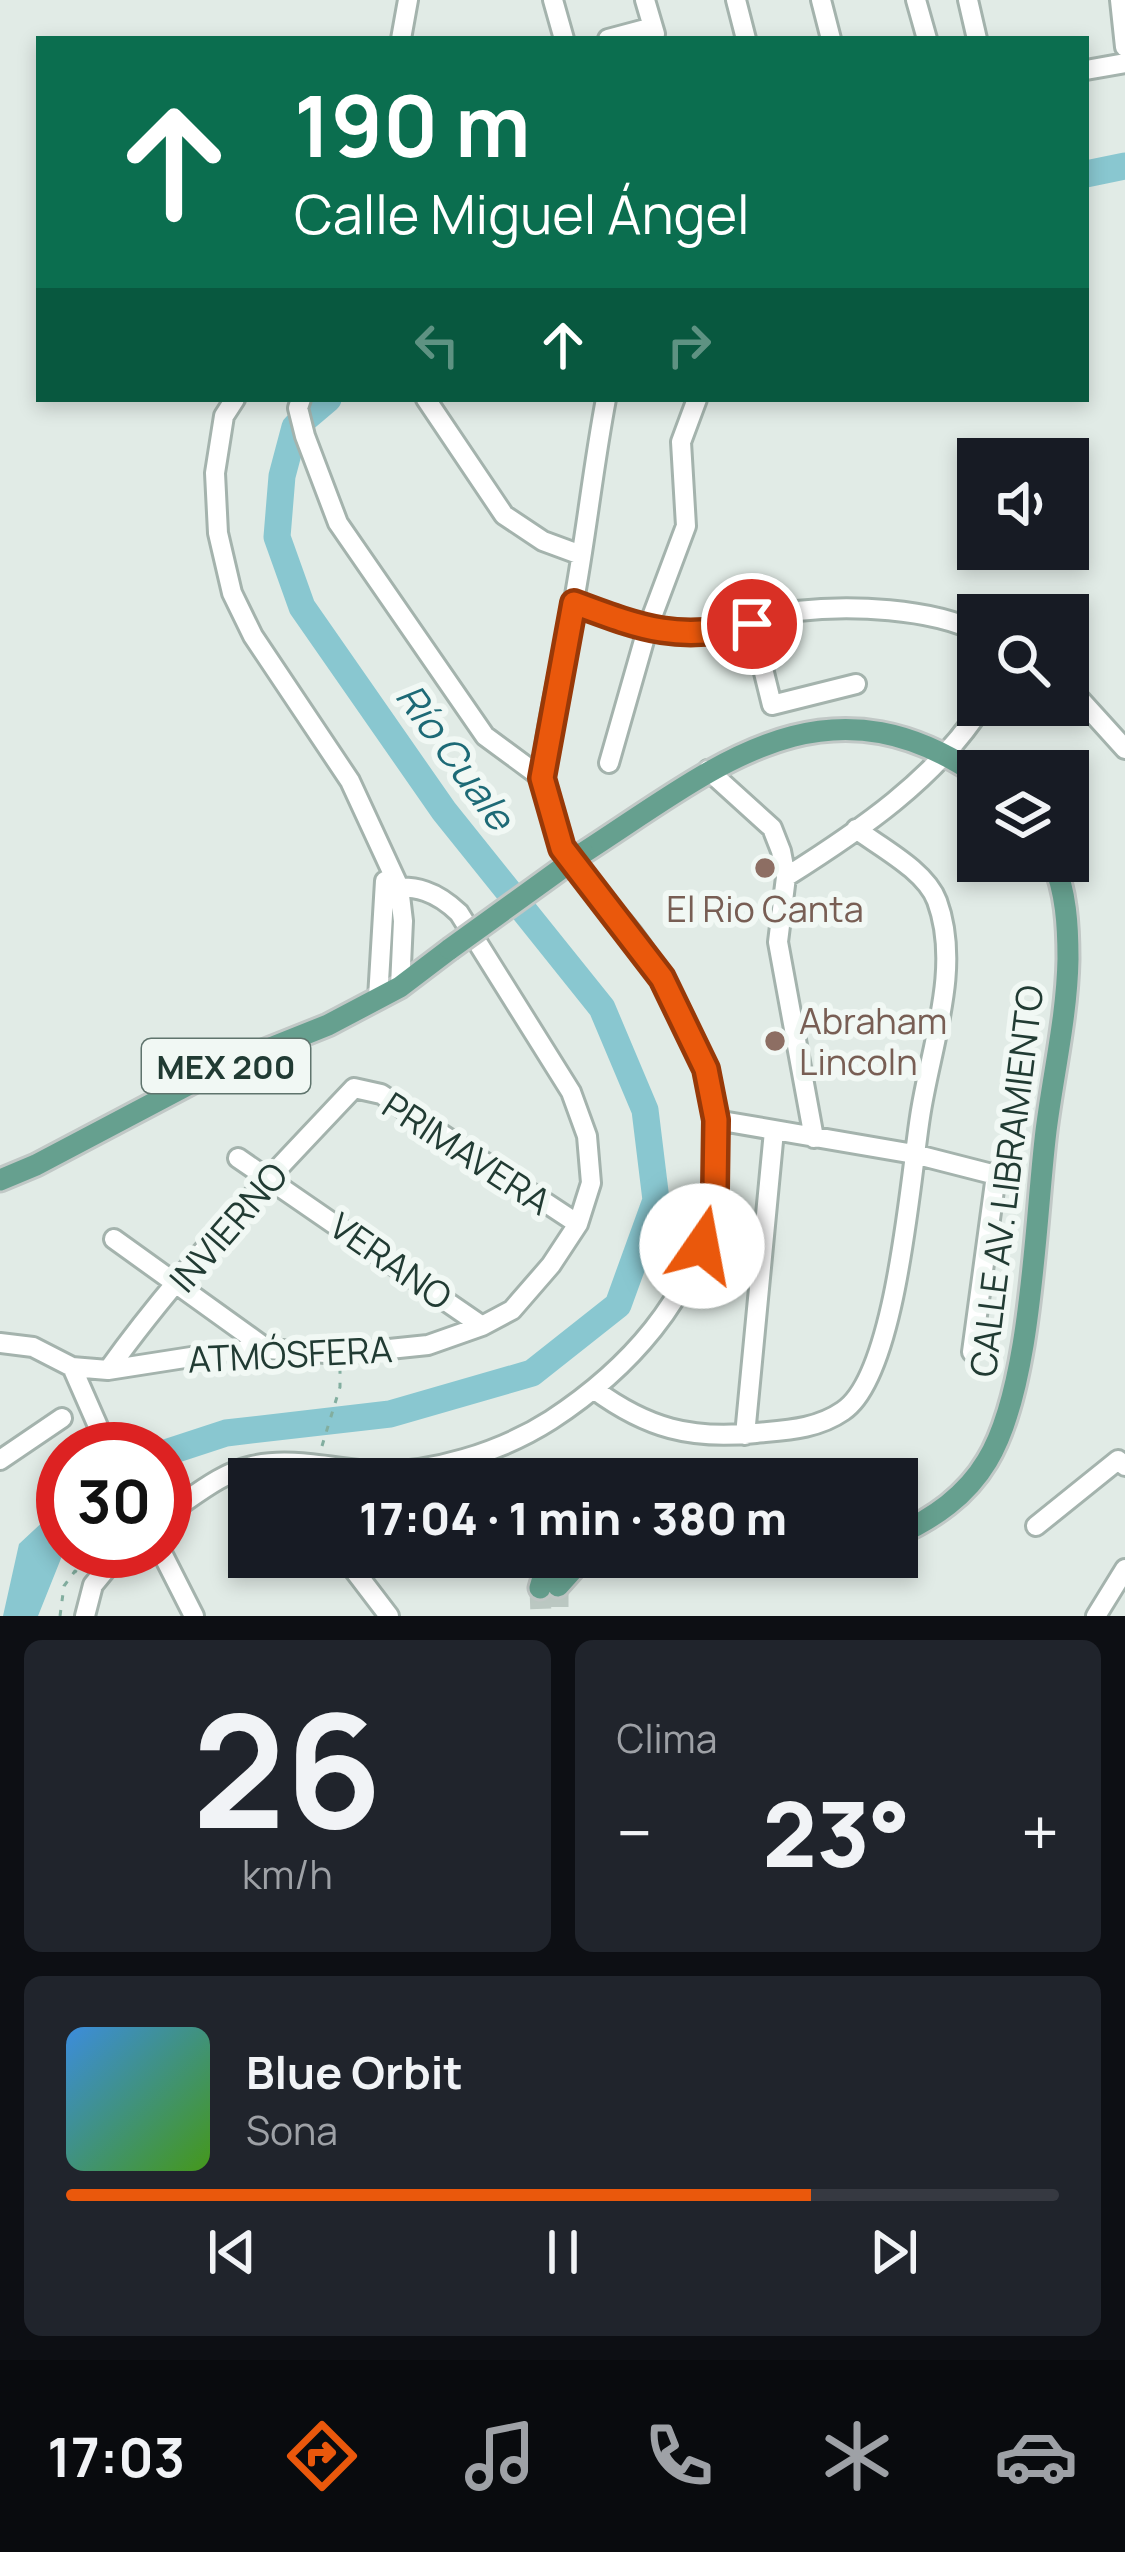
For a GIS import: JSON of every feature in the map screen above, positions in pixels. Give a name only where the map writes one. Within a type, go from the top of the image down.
[{"type":"main road","name":"MEX 200","points":[[0,1180],[36,1166],[218,1070],[328,1024],[400,987],[573,850],[708,770],[764,745],[832,728],[887,731],[957,762]]},
{"type":"main road","name":"CALLE AV. LIBRAMIENTO","points":[[918,1524],[968,1488],[988,1459],[1008,1415],[1021,1349],[1068,962],[1062,882]]},
{"type":"street","points":[[402,36],[408,0]]},
{"type":"street","points":[[553,0],[563,36]]},
{"type":"street","points":[[645,0],[654,33]]},
{"type":"street","points":[[736,0],[745,36]]},
{"type":"street","points":[[821,0],[830,36]]},
{"type":"street","points":[[916,0],[926,36]]},
{"type":"street","points":[[968,0],[976,36]]},
{"type":"street","points":[[1120,0],[1125,47]]},
{"type":"street","points":[[1089,69],[1125,63]]},
{"type":"street","points":[[233,402],[224,416],[215,473],[218,533],[232,593],[254,636],[350,781],[403,921],[400,987]]},
{"type":"street","points":[[192,1497],[220,1478],[251,1466],[293,1463],[377,1472],[437,1466],[545,1424],[595,1390],[639,1348],[678,1299],[702,1246],[715,1189],[716,1120],[706,1069],[662,978],[573,850],[542,778],[485,736],[338,524],[304,436],[300,402]]},
{"type":"street","points":[[428,402],[504,515],[543,541],[581,555]]},
{"type":"street","points":[[542,778],[606,402]]},
{"type":"street","points":[[608,763],[647,630],[686,526],[681,442],[696,402]]},
{"type":"street","points":[[574,603],[647,630],[692,634],[794,611],[879,608],[957,625]]},
{"type":"street","points":[[752,624],[772,705],[856,683]]},
{"type":"street","points":[[1089,707],[1122,740]]},
{"type":"street","points":[[786,878],[856,830],[947,755],[968,726]]},
{"type":"street","points":[[708,770],[772,828],[786,878],[778,942],[814,1138]]},
{"type":"street","points":[[595,1390],[627,1413],[662,1429],[745,1435],[807,1428],[845,1410],[865,1390],[880,1354],[944,988],[946,934],[935,896],[907,866],[856,830]]},
{"type":"street","points":[[378,998],[392,888]]},
{"type":"street","name":"ATMÓSFERA","points":[[0,1343],[33,1347],[72,1367],[109,1370],[223,1352],[267,1349],[341,1354],[428,1346],[512,1310],[551,1265],[578,1224],[591,1184],[587,1136],[571,1092],[459,913],[442,897],[420,888],[392,888]]},
{"type":"street","name":"PRIMAVERA","points":[[354,1088],[381,1094],[578,1224]]},
{"type":"street","name":"INVIERNO","points":[[109,1370],[269,1178],[354,1088]]},
{"type":"street","points":[[716,1120],[914,1154],[996,1175],[972,1352]]},
{"type":"street","points":[[745,1435],[774,1131]]},
{"type":"street","name":"VERANO","points":[[238,1158],[482,1326]]},
{"type":"street","points":[[114,1239],[267,1349]]},
{"type":"street","points":[[72,1367],[94,1422]]},
{"type":"street","points":[[0,1460],[62,1418]]},
{"type":"street","points":[[1036,1526],[1118,1460],[1125,1466]]},
{"type":"street","points":[[1096,1616],[1125,1569]]},
{"type":"street","points":[[85,1616],[99,1578]]},
{"type":"street","points":[[175,1578],[194,1616]]},
{"type":"street","points":[[360,1578],[389,1616]]},
{"type":"path","points":[[320,1450],[340,1387]]},
{"type":"path","points":[[60,1616],[64,1586],[75,1571],[93,1586]]},
{"type":"water","points":[[226,1433],[192,1449],[192,1440]]},
{"type":"water","points":[[36,1528],[36,1578],[53,1578],[38,1616],[3,1616],[19,1544]]},
{"type":"waterway","name":"Río Cuale","points":[[1089,173],[1125,166]]},
{"type":"waterway","name":"Río Cuale","points":[[192,1444],[226,1433],[390,1414],[532,1373],[618,1305],[656,1200],[645,1110],[602,1008],[444,811],[302,607],[277,537],[282,476],[295,427],[324,402]]},
{"type":"tunnel","points":[[558,1586],[558,1616]]},
{"type":"tunnel","points":[[540,1588],[541,1616]]},
{"type":"place","name":"El Rio Canta","points":[[765,868]]},
{"type":"place","name":"Abraham Lincoln","points":[[775,1041]]},
{"type":"route","points":[[702,1246],[715,1189],[716,1120],[706,1069],[662,978],[562,848],[542,778],[574,603],[647,630],[692,634],[752,624]]}]
